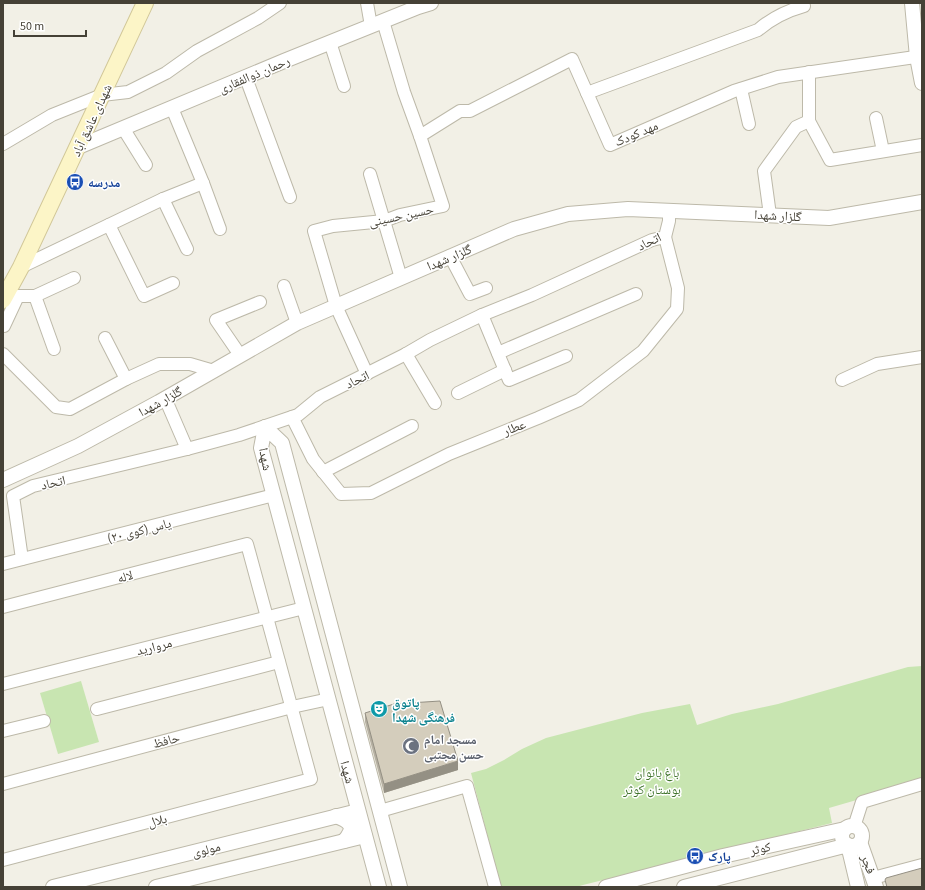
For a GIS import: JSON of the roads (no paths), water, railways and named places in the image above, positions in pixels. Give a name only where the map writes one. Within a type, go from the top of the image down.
[{"type":"main road","name":"شهدای عاشق آباد","points":[[3,300],[21,267],[145,3]]},
{"type":"street","points":[[3,144],[52,114],[102,95],[128,92],[166,74],[197,51],[258,18],[280,3]]},
{"type":"street","name":"حسین حسینی","points":[[336,306],[314,231],[334,226],[384,221],[443,206],[404,92],[367,3]]},
{"type":"street","name":"رحمان ذوالفقاری","points":[[78,147],[330,42],[431,3]]},
{"type":"street","points":[[587,93],[758,30],[771,19],[787,11],[804,6],[803,3]]},
{"type":"street","points":[[916,7],[922,83]]},
{"type":"street","points":[[330,42],[344,86]]},
{"type":"street","name":"مهد کودک","points":[[420,136],[460,111],[470,110],[572,59],[610,145],[740,89],[778,77],[920,56]]},
{"type":"street","points":[[809,72],[809,121],[830,160],[922,145]]},
{"type":"street","points":[[246,78],[290,197]]},
{"type":"street","points":[[740,89],[749,124]]},
{"type":"street","points":[[172,108],[220,229]]},
{"type":"street","points":[[876,118],[883,151]]},
{"type":"street","points":[[770,215],[764,171],[796,127],[809,121]]},
{"type":"street","points":[[123,128],[146,166]]},
{"type":"street","points":[[370,174],[401,278]]},
{"type":"street","points":[[21,267],[163,199],[203,183]]},
{"type":"street","points":[[163,199],[187,250]]},
{"type":"street","name":"گلزار شهدا","points":[[20,473],[78,446],[297,323],[514,229],[568,214],[628,209],[829,218],[922,202]]},
{"type":"street","name":"اتحاد","points":[[8,492],[187,449],[265,427],[298,415],[320,397],[406,354],[430,340],[482,315],[532,296],[652,240],[665,236],[669,221],[669,210]]},
{"type":"street","points":[[109,225],[144,296],[173,283]]},
{"type":"street","name":"عطار","points":[[292,417],[313,459],[341,494],[371,493],[449,454],[580,400],[643,351],[677,309],[678,288],[665,236]]},
{"type":"street","points":[[450,256],[470,294],[486,288]]},
{"type":"street","points":[[3,326],[18,296],[35,296],[74,278]]},
{"type":"street","points":[[284,286],[297,323]]},
{"type":"street","points":[[498,353],[636,294]]},
{"type":"street","points":[[35,296],[54,350]]},
{"type":"street","points":[[240,355],[216,320],[260,302]]},
{"type":"street","points":[[336,306],[367,374]]},
{"type":"street","points":[[482,315],[507,375]]},
{"type":"street","points":[[105,338],[126,379]]},
{"type":"street","points":[[3,354],[56,407],[70,409],[126,379],[159,364],[190,364],[214,370]]},
{"type":"street","points":[[406,354],[435,403]]},
{"type":"street","points":[[458,393],[566,356]]},
{"type":"street","points":[[842,380],[877,364],[922,357]]},
{"type":"street","points":[[165,398],[187,449]]},
{"type":"street","points":[[324,472],[412,426]]},
{"type":"street","name":"شهدا","points":[[265,427],[261,448],[379,887]]},
{"type":"street","name":"شهدا","points":[[265,427],[282,443],[400,887]]},
{"type":"street","points":[[3,480],[20,473]]},
{"type":"street","points":[[20,473],[9,484],[8,492],[22,559]]},
{"type":"street","name":"یاس (کوی ۲۰)","points":[[3,564],[274,495]]},
{"type":"street","name":"لاله","points":[[3,607],[247,544],[267,617]]},
{"type":"street","name":"مروارید","points":[[3,684],[304,608]]},
{"type":"street","points":[[267,617],[292,707]]},
{"type":"street","points":[[96,709],[279,662]]},
{"type":"street","name":"حافظ","points":[[3,784],[292,707],[329,699]]},
{"type":"street","name":"بلال","points":[[3,860],[311,779],[292,707]]},
{"type":"street","points":[[3,731],[44,721]]},
{"type":"street","points":[[854,843],[862,839],[860,830],[850,828],[862,802],[922,784]]},
{"type":"street","points":[[380,811],[467,786],[495,887]]},
{"type":"street","name":"مولوی","points":[[53,887],[358,811]]},
{"type":"street","points":[[336,816],[350,823],[351,829],[344,841]]},
{"type":"street","name":"کوثر","points":[[606,887],[723,856],[850,828]]},
{"type":"street","name":"مولوی","points":[[156,887],[365,836]]},
{"type":"street","name":"کوثر","points":[[684,887],[713,883],[854,843]]},
{"type":"street","name":"فجر","points":[[854,843],[866,856],[875,882]]},
{"type":"street","name":"فجر","points":[[854,843],[851,860],[858,887]]},
{"type":"street","points":[[851,860],[854,853],[860,852],[866,856]]},
{"type":"street","points":[[875,882],[922,865]]},
{"type":"place","name":"مدرسه","points":[[75,182]]},
{"type":"place","name":"پاتوق فرهنگی شهدا","points":[[379,709]]},
{"type":"place","name":"مسجد امام حسن مجتبی","points":[[411,746]]},
{"type":"place","name":"پارک","points":[[695,856]]},
{"type":"park label","name":"باغ بانوان","points":[[657,772]]},
{"type":"park label","name":"بوستان کوثر","points":[[652,789]]}]
